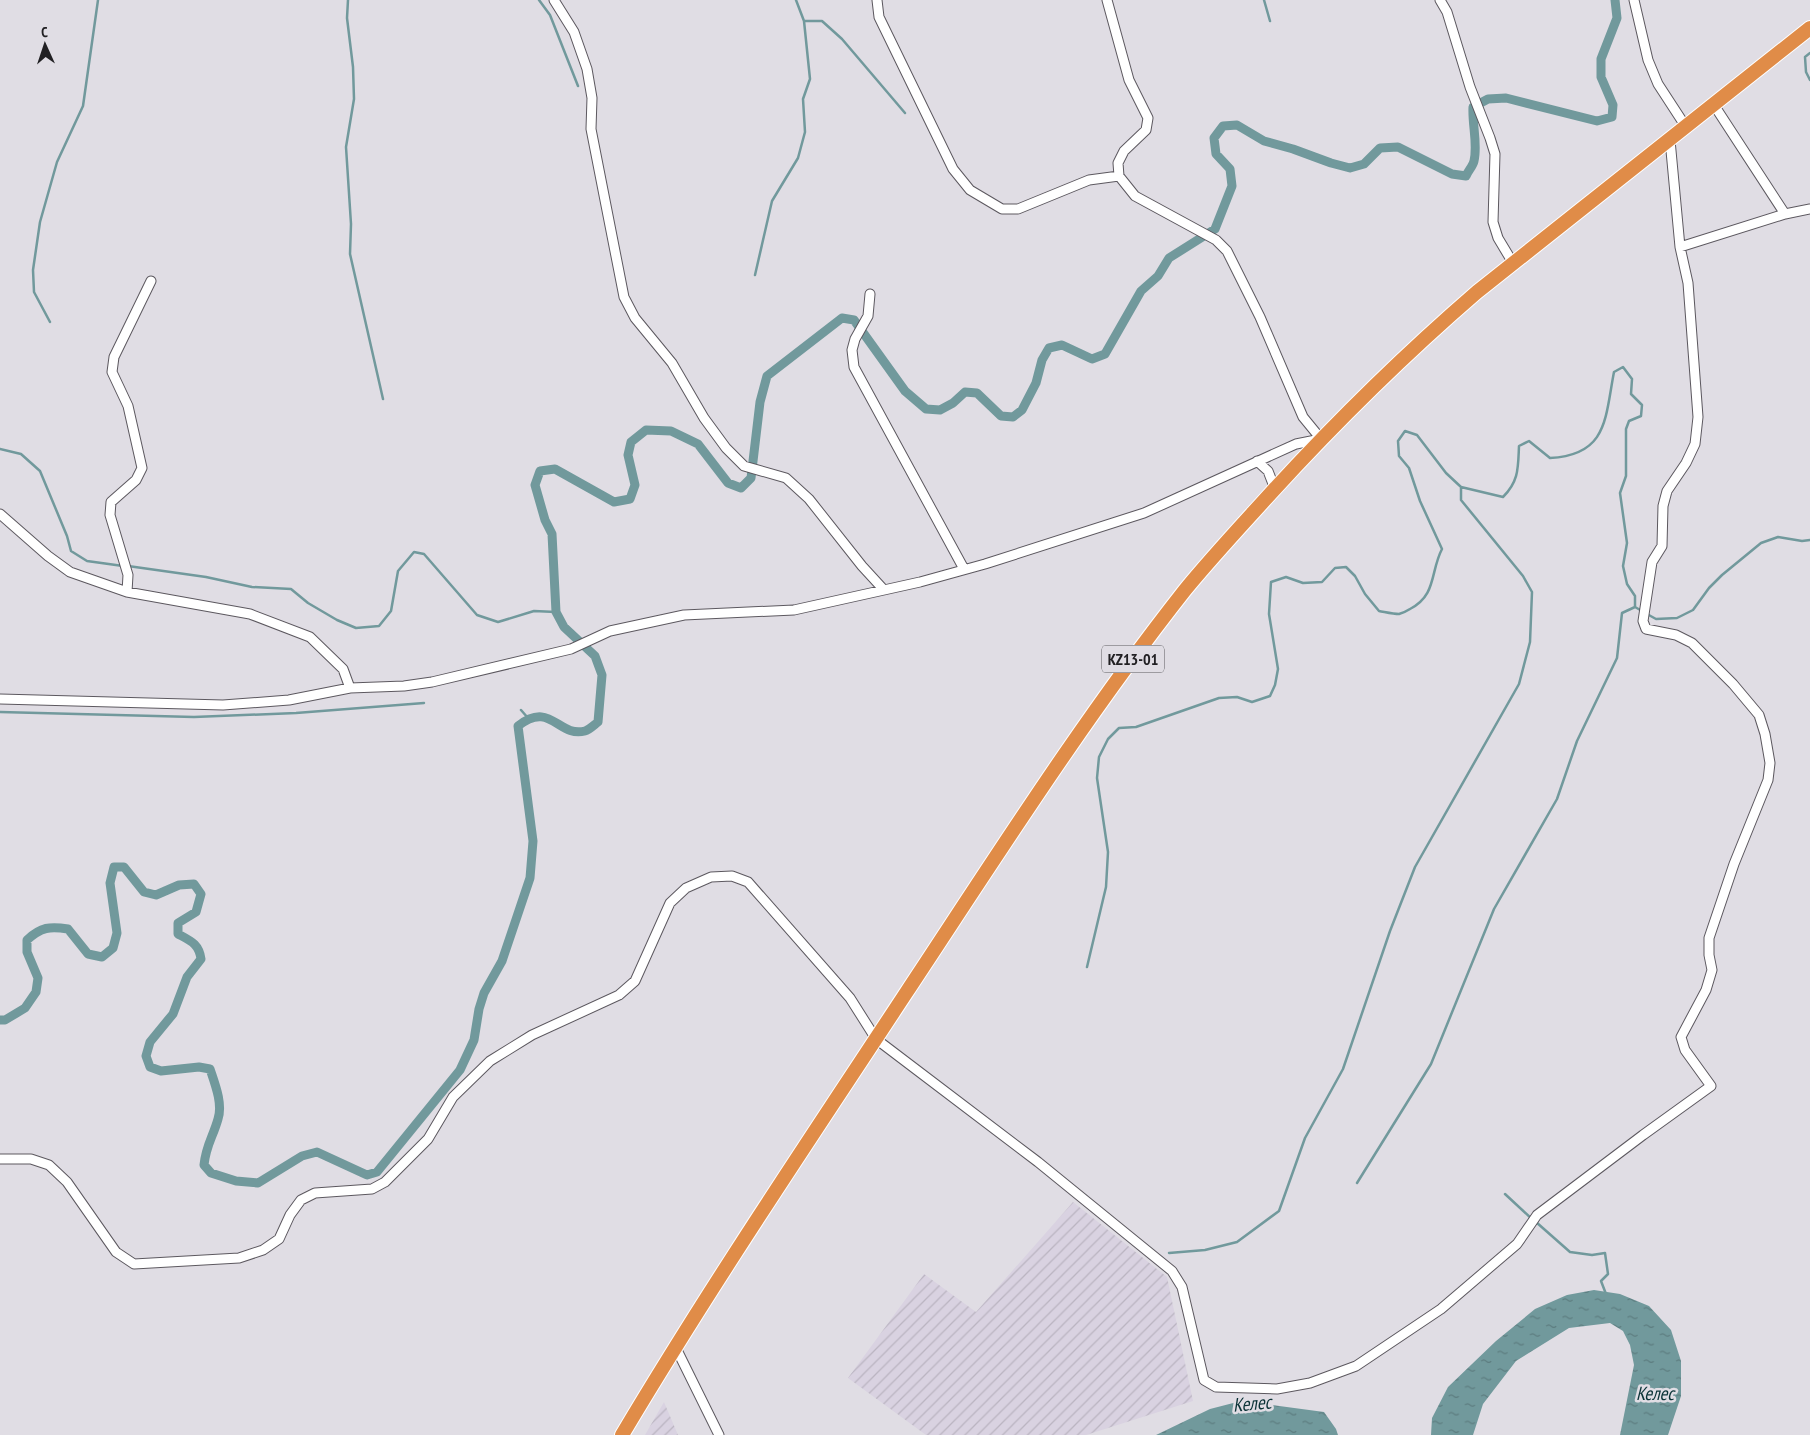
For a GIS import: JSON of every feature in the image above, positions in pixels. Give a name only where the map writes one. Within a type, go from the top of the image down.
[{"type":"highway","name":"KZ13-01","points":[[622,1435],[675,1346],[987,870],[1118,678],[1188,587],[1321,439],[1476,292],[1810,28]]},
{"type":"street","points":[[554,0],[574,32],[587,70],[592,98],[591,130],[624,298],[635,318],[672,363],[704,418],[726,448],[744,466],[786,478],[792,483],[809,499],[862,566],[884,590]]},
{"type":"street","points":[[877,0],[878,17],[953,169],[970,190],[1002,209],[1018,209],[1089,180],[1119,176]]},
{"type":"street","points":[[0,699],[223,705],[289,700],[350,688],[404,686],[432,682],[570,648],[610,631],[684,616],[794,610],[964,570],[1144,513],[1296,444],[1321,439],[1304,417],[1260,316],[1227,251],[1216,240],[1135,196],[1119,176],[1118,163],[1124,151],[1146,130],[1148,118],[1129,80],[1107,0]]},
{"type":"street","points":[[1440,0],[1447,12],[1470,87],[1493,146],[1495,154],[1493,222],[1498,238],[1513,263]]},
{"type":"street","points":[[1634,0],[1648,60],[1658,84],[1686,127]]},
{"type":"street","points":[[1714,105],[1785,214]]},
{"type":"street","points":[[0,1159],[32,1159],[49,1165],[67,1182],[116,1252],[134,1264],[239,1258],[263,1250],[279,1239],[290,1215],[301,1200],[315,1193],[372,1189],[385,1182],[428,1139],[453,1097],[490,1061],[532,1035],[619,995],[635,981],[670,904],[686,888],[711,877],[732,876],[748,882],[850,998],[876,1039],[1038,1162],[1172,1271],[1182,1287],[1204,1380],[1216,1388],[1277,1389],[1310,1384],[1356,1366],[1441,1309],[1517,1244],[1537,1215],[1711,1086],[1685,1050],[1681,1037],[1706,990],[1712,970],[1709,955],[1709,938],[1734,864],[1768,780],[1770,763],[1765,734],[1759,715],[1733,684],[1692,643],[1676,635],[1646,629],[1643,621],[1652,562],[1662,546],[1663,506],[1667,492],[1686,463],[1695,444],[1698,417],[1688,283],[1680,247],[1670,140]]},
{"type":"street","points":[[1680,247],[1785,214],[1810,209]]},
{"type":"street","points":[[127,592],[128,575],[110,515],[111,502],[136,480],[142,468],[128,406],[112,372],[114,358],[151,281]]},
{"type":"street","points":[[870,294],[868,316],[855,339],[852,350],[854,367],[964,570]]},
{"type":"street","points":[[1257,461],[1268,471],[1275,488]]},
{"type":"street","points":[[0,514],[48,556],[70,572],[127,592],[250,614],[310,637],[343,669],[350,688]]},
{"type":"street","points":[[675,1346],[719,1435]]},
{"type":"shaded area","points":[[1073,1202],[1167,1277],[1193,1401],[1086,1435],[926,1435],[848,1378],[924,1274],[976,1312]]},
{"type":"shaded area","points":[[664,1402],[678,1435],[645,1435]]},
{"type":"water","name":"Келес","points":[[1594,1290],[1620,1294],[1649,1306],[1671,1330],[1681,1361],[1681,1396],[1668,1435],[1620,1435],[1634,1365],[1630,1345],[1623,1331],[1610,1323],[1569,1328],[1516,1361],[1483,1404],[1473,1435],[1431,1435],[1432,1418],[1448,1387],[1496,1341],[1535,1309],[1567,1295]]},
{"type":"water","name":"Келес","points":[[1241,1401],[1324,1412],[1338,1435],[1156,1435],[1210,1409]]},
{"type":"waterway","points":[[50,322],[34,292],[33,270],[40,222],[57,162],[83,106],[98,0]]},
{"type":"waterway","points":[[348,0],[347,18],[353,67],[354,99],[346,147],[351,224],[350,254],[383,399]]},
{"type":"waterway","points":[[539,0],[550,15],[578,86]]},
{"type":"waterway","points":[[755,275],[772,201],[798,158],[805,132],[803,99],[810,79],[804,21],[796,0]]},
{"type":"waterway","points":[[1264,0],[1270,21]]},
{"type":"waterway","points":[[0,1020],[5,1020],[25,1008],[36,992],[38,978],[27,952],[27,940],[37,932],[46,928],[68,929],[88,954],[102,957],[113,948],[117,933],[110,883],[114,867],[124,867],[144,892],[156,895],[179,885],[194,884],[201,894],[196,912],[178,923],[178,934],[196,946],[201,959],[187,977],[173,1014],[150,1042],[146,1056],[150,1067],[161,1071],[199,1067],[210,1069],[220,1107],[216,1125],[206,1152],[204,1165],[211,1173],[236,1181],[258,1183],[302,1156],[317,1152],[367,1175],[377,1172],[460,1070],[474,1040],[479,1009],[484,993],[502,961],[530,878],[533,841],[518,726],[529,719],[539,717],[547,718],[568,730],[576,732],[590,729],[598,722],[602,675],[595,656],[564,627],[556,612],[552,534],[545,520],[535,485],[540,471],[555,469],[614,502],[630,499],[635,485],[628,455],[631,442],[646,430],[671,431],[698,444],[728,483],[741,488],[751,478],[760,402],[767,376],[842,318],[854,320],[905,391],[926,409],[940,410],[953,403],[965,392],[977,393],[1001,416],[1013,417],[1022,410],[1036,383],[1042,360],[1049,348],[1062,345],[1092,359],[1105,354],[1141,291],[1158,276],[1169,258],[1215,229],[1232,186],[1230,169],[1216,154],[1214,138],[1223,126],[1237,125],[1264,141],[1350,168],[1364,164],[1380,148],[1398,147],[1452,174],[1466,176],[1475,155],[1473,107],[1488,99],[1506,98],[1597,121],[1612,117],[1613,105],[1601,77],[1601,59],[1617,18],[1615,0]]},
{"type":"waterway","points":[[804,21],[822,21],[842,39],[905,113]]},
{"type":"waterway","points":[[1810,53],[1805,57],[1806,72],[1810,80]]},
{"type":"waterway","points":[[1087,967],[1106,887],[1108,852],[1097,778],[1099,757],[1108,739],[1119,728],[1136,727],[1219,698],[1237,697],[1252,702],[1270,696],[1275,685],[1278,669],[1269,614],[1271,582],[1286,577],[1303,583],[1322,582],[1335,568],[1346,567],[1355,576],[1365,594],[1379,611],[1399,614],[1419,603],[1425,597],[1432,582],[1442,549],[1420,501],[1409,468],[1399,456],[1398,441],[1405,431],[1417,435],[1446,473],[1461,487],[1503,497],[1515,480],[1518,468],[1519,446],[1529,441],[1550,458],[1569,455],[1583,450],[1593,442],[1605,419],[1614,372],[1623,367],[1632,379],[1631,394],[1642,405],[1641,416],[1629,421],[1626,429],[1626,476],[1620,493],[1627,543],[1623,566],[1627,584],[1635,596],[1635,607],[1642,611]]},
{"type":"waterway","points":[[0,449],[21,454],[40,471],[67,536],[71,551],[87,561],[123,566]]},
{"type":"waterway","points":[[1169,1253],[1205,1250],[1237,1242],[1279,1211],[1305,1138],[1343,1069],[1390,931],[1415,867],[1519,684],[1530,642],[1532,592],[1523,576],[1461,500],[1461,487]]},
{"type":"waterway","points":[[1647,614],[1656,619],[1677,618],[1693,610],[1709,588],[1722,575],[1761,543],[1778,537],[1802,541],[1810,540]]},
{"type":"waterway","points":[[128,566],[206,577],[252,587],[291,589],[308,603],[337,620],[356,628],[379,626],[391,611],[398,571],[414,552],[424,554],[477,615],[498,622],[534,611],[556,612]]},
{"type":"waterway","points":[[1357,1183],[1431,1064],[1494,909],[1557,799],[1577,741],[1617,658],[1622,613],[1635,607]]},
{"type":"waterway","points":[[0,712],[194,717],[296,713],[424,703]]},
{"type":"waterway","points":[[521,710],[528,718]]},
{"type":"waterway","points":[[1505,1194],[1532,1219]]},
{"type":"waterway","points":[[1536,1222],[1570,1252],[1592,1255],[1605,1253],[1608,1274],[1601,1281],[1606,1294]]}]
